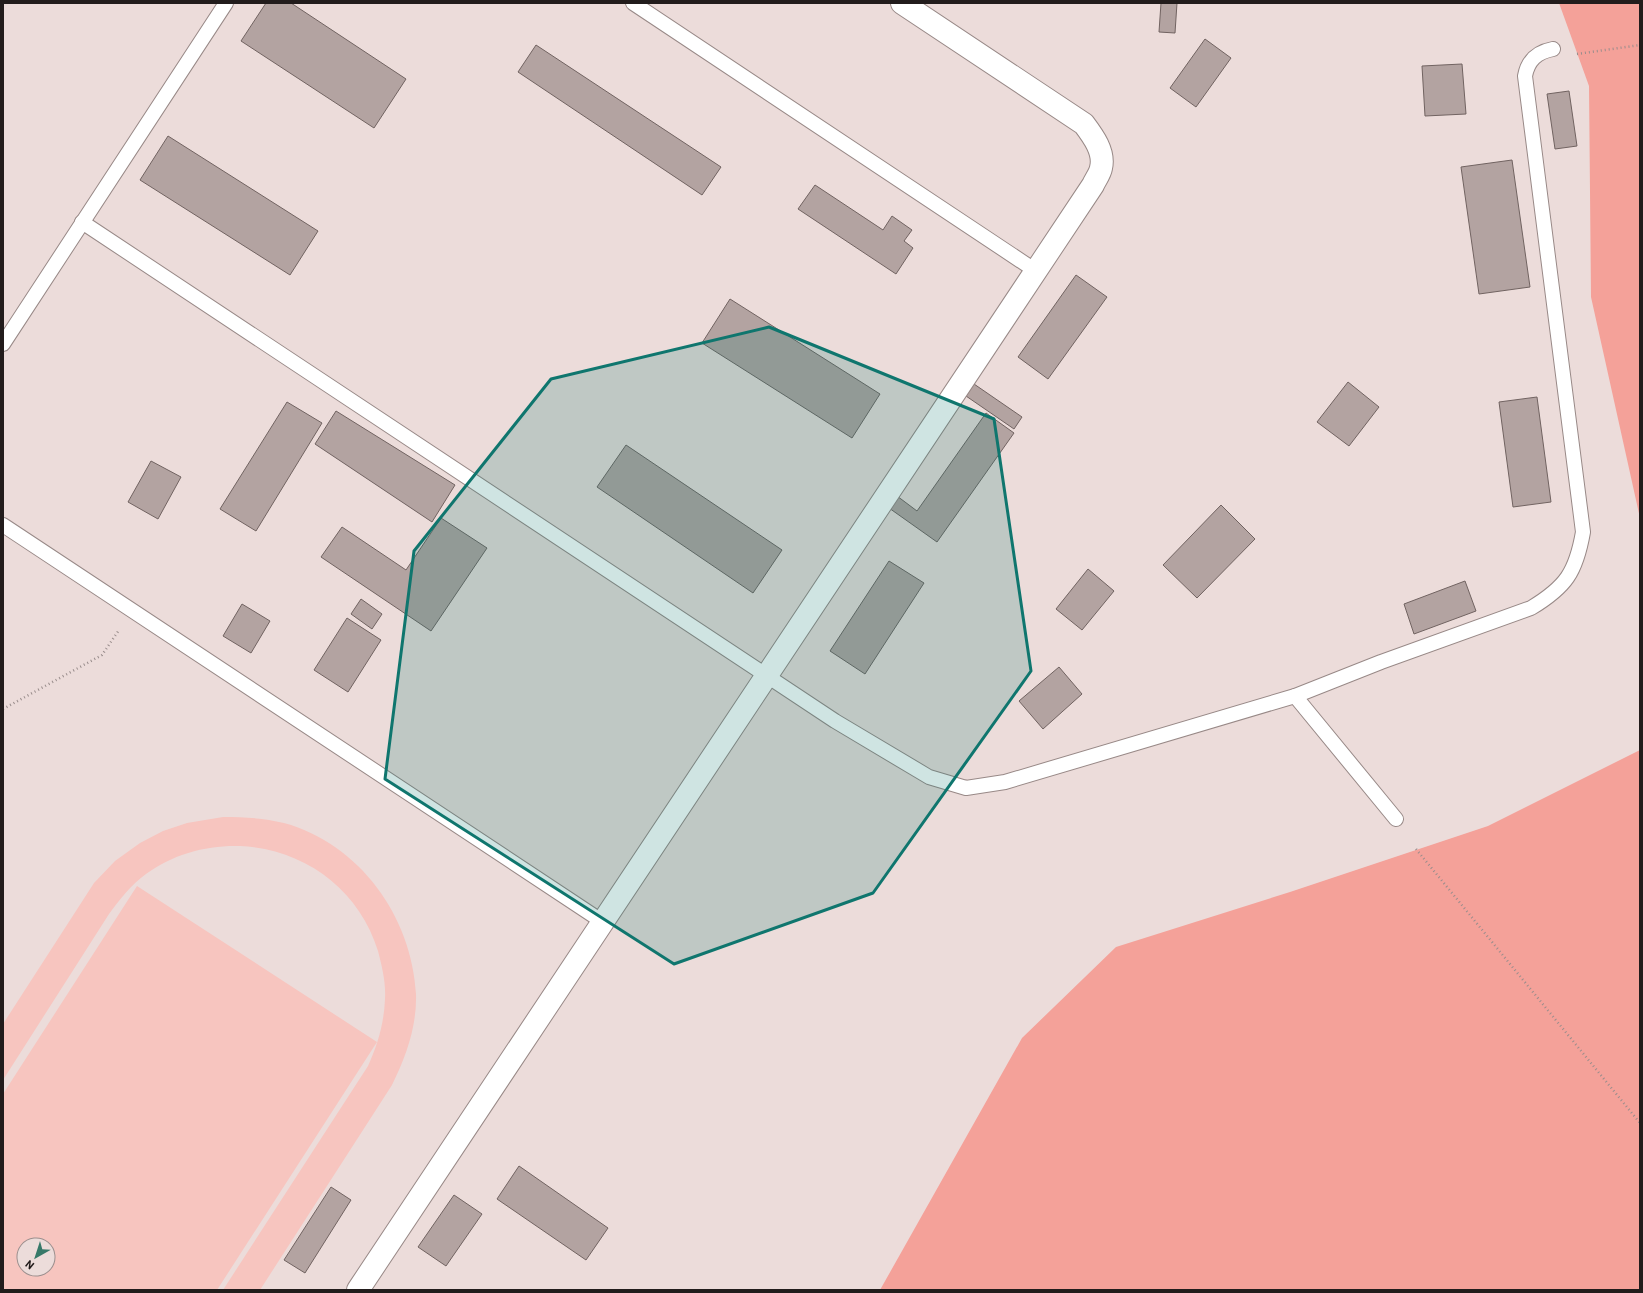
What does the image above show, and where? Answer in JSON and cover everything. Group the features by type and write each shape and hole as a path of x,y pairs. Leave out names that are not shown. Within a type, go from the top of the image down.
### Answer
{"street":[{"path":"358,1290 1093,185 1101,168 1100,152 1094,137 1084,124 902,3"}],"lane":[{"path":"3,344 226,3"},
{"path":"634,3 1036,271"},
{"path":"82,222 835,721 929,777 966,788 1005,782 1295,696 1381,662 1530,608 1552,596 1564,582 1579,556 1583,532 1525,76 1526,68 1534,57 1545,50 1553,48"},
{"path":"3,525 603,922"},
{"path":"1295,696 1396,820"}],"path":[{"path":"1577,54 1640,45"},
{"path":"3,709 102,655 132,611"},
{"path":"1416,850 1640,1122"}],"highlighted area":[{"path":"769,327 994,419 1031,671 873,893 674,964 385,779 414,551 551,379"}],"shaded area":[{"path":"1559,3 1640,3 1640,518 1591,297 1589,86"},
{"path":"1640,750 1640,1290 880,1290 1022,1038 1116,947 1290,892 1488,826"},
{"path":"223,817 254,818 284,823 311,833 336,848 358,866 377,888 393,912 404,938 412,965 416,994 415,1018 410,1041 392,1085 260,1290 223,1290 368,1066 375,1050 382,1025 385,987 378,951 369,929 357,909 343,891 326,876 307,864 286,855 264,849 240,846 215,847 191,852 156,867 141,878 131,888 109,914 3,1080 3,1024 94,883 115,861 140,843 163,831 187,823"},
{"path":"137,886 377,1042 217,1290 3,1290 3,1094"}],"building":[{"path":"266,3 291,3 406,79 374,128 241,41"},
{"path":"1161,3 1177,3 1175,33 1159,32"},
{"path":"1205,39 1231,58 1196,107 1170,88"},
{"path":"536,45 721,167 702,195 518,72"},
{"path":"1462,64 1466,114 1425,116 1422,66"},
{"path":"1569,91 1577,146 1555,149 1547,94"},
{"path":"168,136 318,231 290,275 140,180"},
{"path":"1512,160 1530,287 1479,294 1461,167"},
{"path":"815,185 883,230 892,216 912,230 904,241 913,248 896,274 798,209"},
{"path":"1076,275 1107,297 1048,379 1018,357"},
{"path":"730,299 880,394 852,438 702,343"},
{"path":"1348,382 1379,407 1349,446 1317,422"},
{"path":"974,384 1022,417 1014,429 966,396"},
{"path":"1537,397 1551,502 1513,507 1499,402"},
{"path":"287,402 322,423 256,531 220,509"},
{"path":"336,411 455,485 432,522 315,444"},
{"path":"986,413 1014,433 937,542 889,508 897,496 917,511"},
{"path":"626,445 782,550 753,593 597,487"},
{"path":"151,461 181,477 158,519 128,502"},
{"path":"1221,505 1255,539 1197,598 1163,565"},
{"path":"441,518 487,548 431,631 321,557 342,527 406,570"},
{"path":"889,561 924,583 865,674 830,651"},
{"path":"1088,569 1114,591 1082,630 1056,609"},
{"path":"1465,581 1476,611 1414,634 1404,604"},
{"path":"361,599 382,614 372,629 351,614"},
{"path":"242,604 270,621 251,653 223,636"},
{"path":"347,618 381,640 348,692 314,670"},
{"path":"1059,667 1082,694 1043,729 1019,701"},
{"path":"519,1166 608,1228 586,1260 497,1199"},
{"path":"331,1187 351,1200 305,1273 284,1260"},
{"path":"454,1195 482,1214 446,1266 418,1247"}]}
